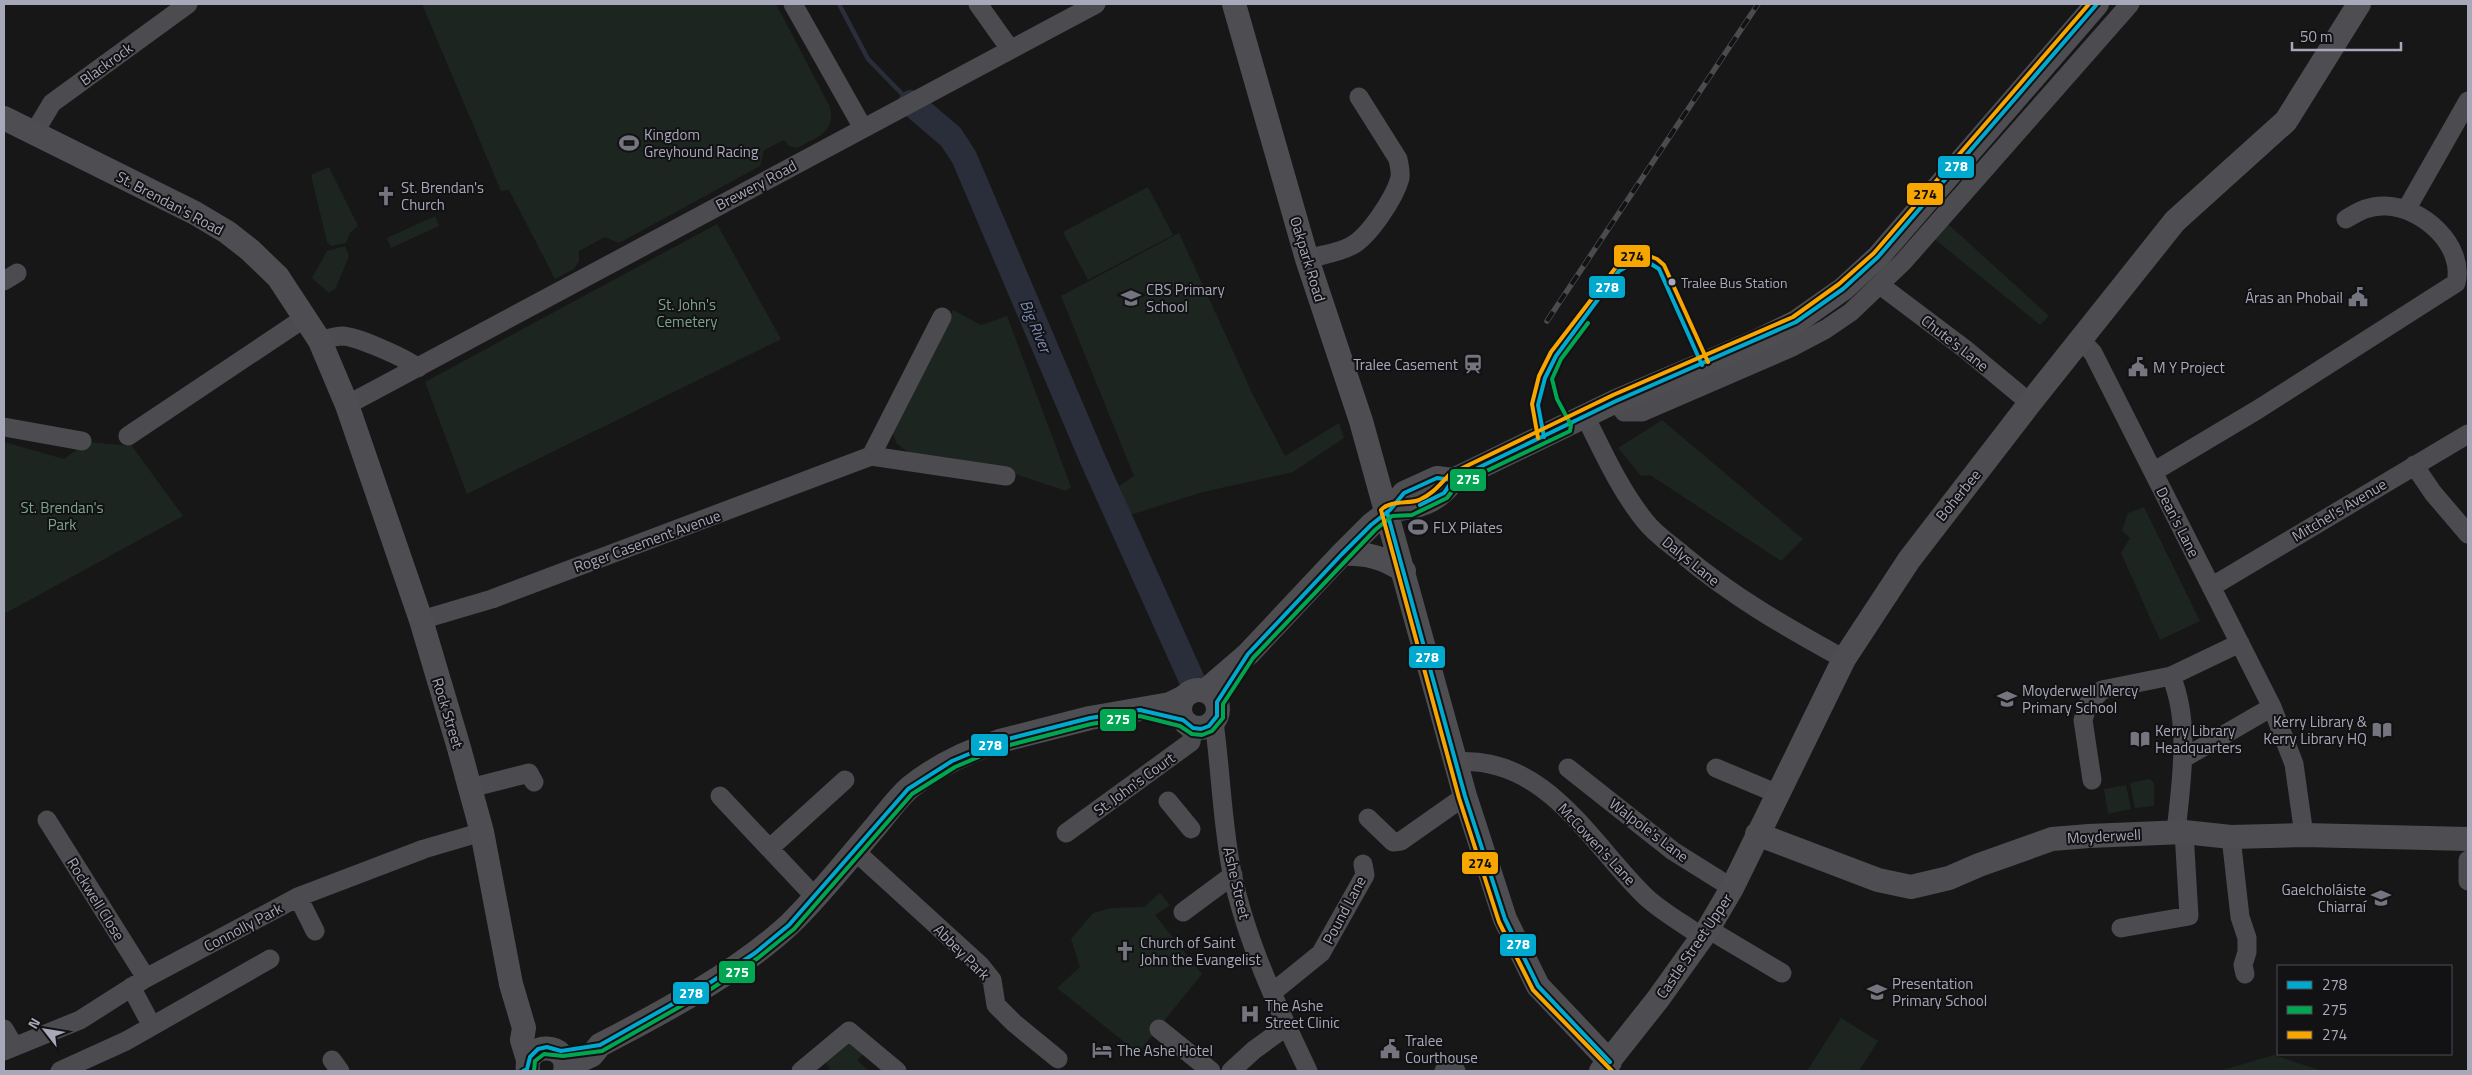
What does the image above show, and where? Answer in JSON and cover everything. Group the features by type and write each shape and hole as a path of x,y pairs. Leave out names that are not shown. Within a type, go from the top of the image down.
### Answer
{"main road":[{"name":"Oakpark Road","path":"1234,4 1307,259 1389,511 1464,796 1505,919 1538,986 1606,1067"},
{"path":"542,1063 587,1044 600,1045 708,984 755,953 789,925 908,789 952,761 1000,741 1090,718 1140,710 1200,713 1248,654 1342,554 1389,511 1410,509 1425,503 1444,493 1453,480 1616,401 1788,326 1843,289 1878,257 1920,210 2097,4"},
{"name":"Boherbee","path":"1778,794 1844,659 1909,560 2080,339 2175,221 2286,121 2359,4"},
{"name":"St. Brendan's Road","path":"4,118 195,213 227,232 269,267 306,317 320,341 346,404"},
{"name":"Rock Street","path":"346,404 421,620 470,788 482,832 511,984 524,1028 522,1040 542,1063"},
{"path":"1342,554 1374,556 1391,562 1404,571"},
{"name":"Castle Street Upper","path":"1606,1067 1705,933 1732,888 1778,794"},
{"name":"Moyderwell","path":"1757,834 1878,880 1911,887 1949,878 1979,865 2052,840 2180,832 2231,837 2304,835 2468,839"}],"street":[{"name":"Blackrock","path":"34,134 52,103 188,4"},
{"path":"793,4 863,128"},
{"path":"978,4 1010,49"},
{"name":"Brewery Road","path":"346,404 418,368 654,238 1096,4"},
{"path":"1616,401 1624,412 1642,412 1790,348 1826,330 1851,312 1880,286 2130,4"},
{"path":"1307,259 1350,247 1360,240 1388,203 1399,179 1398,159 1360,96"},
{"path":"2406,210 2468,101"},
{"path":"2153,472 2258,410 2456,282 2459,270 2453,251 2443,235 2425,220 2406,210 2386,206 2363,208 2346,219"},
{"name":"Chute's Lane","path":"1880,286 1965,349 2030,403"},
{"path":"128,436 306,317"},
{"path":"871,456 942,317"},
{"path":"320,341 344,336 356,339 410,361 418,368"},
{"name":"Dean's Lane","path":"2080,339 2093,353 2272,707 2294,764 2304,835"},
{"name":"Dalys Lane","path":"1585,416 1608,462 1634,507 1647,524 1711,578 1756,610 1844,659"},
{"path":"4,427 82,441"},
{"name":"Mitchel's Avenue","path":"2211,587 2468,434"},
{"name":"Roger Casement Avenue","path":"421,620 492,599 871,456 1006,476"},
{"path":"2414,465 2433,493 2468,534"},
{"path":"2092,780 2083,720 2088,704 2102,690 2171,676 2240,643"},
{"path":"2121,928 2189,916 2180,832 2184,758 2177,690 2171,676"},
{"path":"2184,758 2272,707"},
{"name":"Ashe Street","path":"1200,713 1221,774 1233,875 1243,914 1287,1026 1308,1071"},
{"name":"St. John's Court","path":"1066,833 1191,742 1200,713"},
{"name":"McCowen's Lane","path":"1455,762 1472,761 1520,773 1564,805 1647,898 1705,933 1782,973"},
{"name":"Walpole's Lane","path":"1568,768 1673,851 1732,888"},
{"path":"1716,768 1778,794"},
{"path":"470,788 528,773 534,782"},
{"path":"770,848 845,780"},
{"path":"720,796 815,897"},
{"path":"1368,818 1393,842 1402,841 1464,796"},
{"path":"1168,801 1191,829"},
{"name":"Rockwell Close","path":"47,820 139,983 152,1026"},
{"name":"Connolly Park","path":"4,1029 9,1048 80,1020 139,983 298,897 424,849 482,832"},
{"path":"2231,837 2240,917 2247,938 2247,952 2243,965 2245,974"},
{"name":"Abbey Park","path":"854,851 980,966 992,980 996,1005 1014,1023 1058,1059"},
{"path":"2468,860 2468,880"},
{"name":"Pound Lane","path":"1273,992 1321,953 1365,875 1363,864"},
{"path":"1183,912 1233,875"},
{"path":"298,897 315,931"},
{"path":"60,1071 126,1041 270,959"},
{"path":"1230,1071 1254,1050 1287,1026"},
{"path":"1159,1029 1211,1071"},
{"path":"801,1071 849,1031 897,1071"},
{"path":"1444,1071 1450,1068 1456,1071"}],"green space":[{"name":"Kingdom Greyhound Racing","path":"422,4 776,4 830,107 830,123 823,133 797,148 789,146 784,140 764,150 760,166 619,243 605,237 579,251 579,261 574,269 555,279 509,190 501,191"},
{"path":"329,167 358,226 350,233 346,243 331,246 327,242 311,175"},
{"path":"1148,187 1173,235 1088,280 1063,232"},
{"path":"435,216 439,226 391,248 387,238"},
{"path":"1947,223 2049,316 2040,325 1932,237"},
{"name":"St. John's Cemetery","path":"717,224 781,339 467,494 425,382"},
{"path":"1179,233 1253,395 1285,456 1339,423 1344,438 1293,472 1203,492 1130,515 1118,487 1134,476 1061,296"},
{"path":"345,246 349,256 336,288 329,293 312,278 327,251"},
{"path":"953,310 981,325 1007,316 1071,487 1066,491 1006,471 917,458 897,444 891,429 896,415"},
{"path":"1662,420 1803,539 1781,561 1650,475 1641,476 1618,448"},
{"name":"St. Brendan's Park","path":"4,442 64,459 88,442 132,446 183,516 4,614"},
{"path":"2144,507 2200,621 2160,640 2121,553 2130,538 2122,531 2128,513"},
{"path":"2150,779 2154,783 2154,806 2135,808 2130,783"},
{"path":"2126,785 2131,809 2108,814 2104,789"},
{"path":"1160,893 1170,905 1155,915 1202,974 1138,1053 1057,988 1080,967 1071,939 1093,913 1111,908 1144,907"},
{"path":"1841,1018 1878,1041 1859,1071 1807,1071"},
{"path":"848,1040 863,1054 857,1060 869,1071 827,1071 830,1068 822,1059"},
{"path":"2274,1055 2322,1071 2219,1071"}],"waterway":[{"name":"Big River","path":"839,4 868,59 907,99"},
{"name":"Big River","path":"911,103 951,137 964,157 1093,460 1191,678"}],"railway":[{"path":"1547,321 1758,4"}],"transit line":[{"name":"274","path":"1612,1071 1533,990 1499,922 1459,798 1381,510 1394,503 1424,498 1450,474 1613,395 1793,317 1839,284 1874,253 2089,4"},
{"name":"278","path":"1420,505 1444,493 1453,480 1616,401 1796,322 1843,289 1878,257 2097,4"},
{"name":"274","path":"1538,438 1532,404 1539,376 1551,352 1620,262 1632,256 1644,254 1657,259 1664,265 1708,362"},
{"name":"278","path":"1544,437 1538,405 1545,378 1556,356 1619,271 1639,260 1648,262 1659,269 1702,365"},
{"name":"275","path":"534,1071 535,1061 544,1054 563,1056 602,1051 711,989 758,958 794,929 912,794 955,767 1002,747 1091,724 1140,716 1180,726 1192,734 1202,735 1212,731 1223,718 1223,704 1253,658 1375,530 1392,516 1412,515 1447,498 1457,485 1570,431 1571,425 1557,399 1552,379 1561,359 1588,323"},
{"name":"278","path":"523,1071 527,1069 530,1057 538,1049 547,1047 561,1051 600,1045 708,984 755,953 789,925 908,789 952,761 1000,741 1090,718 1140,710 1183,720 1193,728 1201,729 1209,726 1217,716 1217,702 1248,654 1342,554 1371,525 1390,510 1404,493 1437,478 1453,480"},
{"name":"278","path":"1387,512 1465,796 1505,919 1538,986 1610,1062"}],"place":[{"name":"Kingdom Greyhound Racing","path":"629,143"},
{"name":"St. Brendan's Church","path":"386,196"},
{"name":"Tralee Bus Station","path":"1672,282"},
{"name":"Áras an Phobail","path":"2358,297"},
{"name":"CBS Primary School","path":"1131,298"},
{"name":"Tralee Casement","path":"1473,364"},
{"name":"M Y Project","path":"2138,367"},
{"name":"FLX Pilates","path":"1418,527"},
{"name":"Moyderwell Mercy Primary School","path":"2007,699"},
{"name":"Kerry Library & Kerry Library HQ","path":"2382,730"},
{"name":"Kerry Library Headquarters","path":"2140,739"},
{"name":"Gaelcholáiste Chiarraí","path":"2381,898"},
{"name":"Church of Saint John the Evangelist","path":"1125,951"},
{"name":"Presentation Primary School","path":"1877,992"},
{"name":"The Ashe Street Clinic","path":"1250,1014"},
{"name":"Tralee Courthouse","path":"1390,1049"},
{"name":"The Ashe Hotel","path":"1102,1050"}]}
